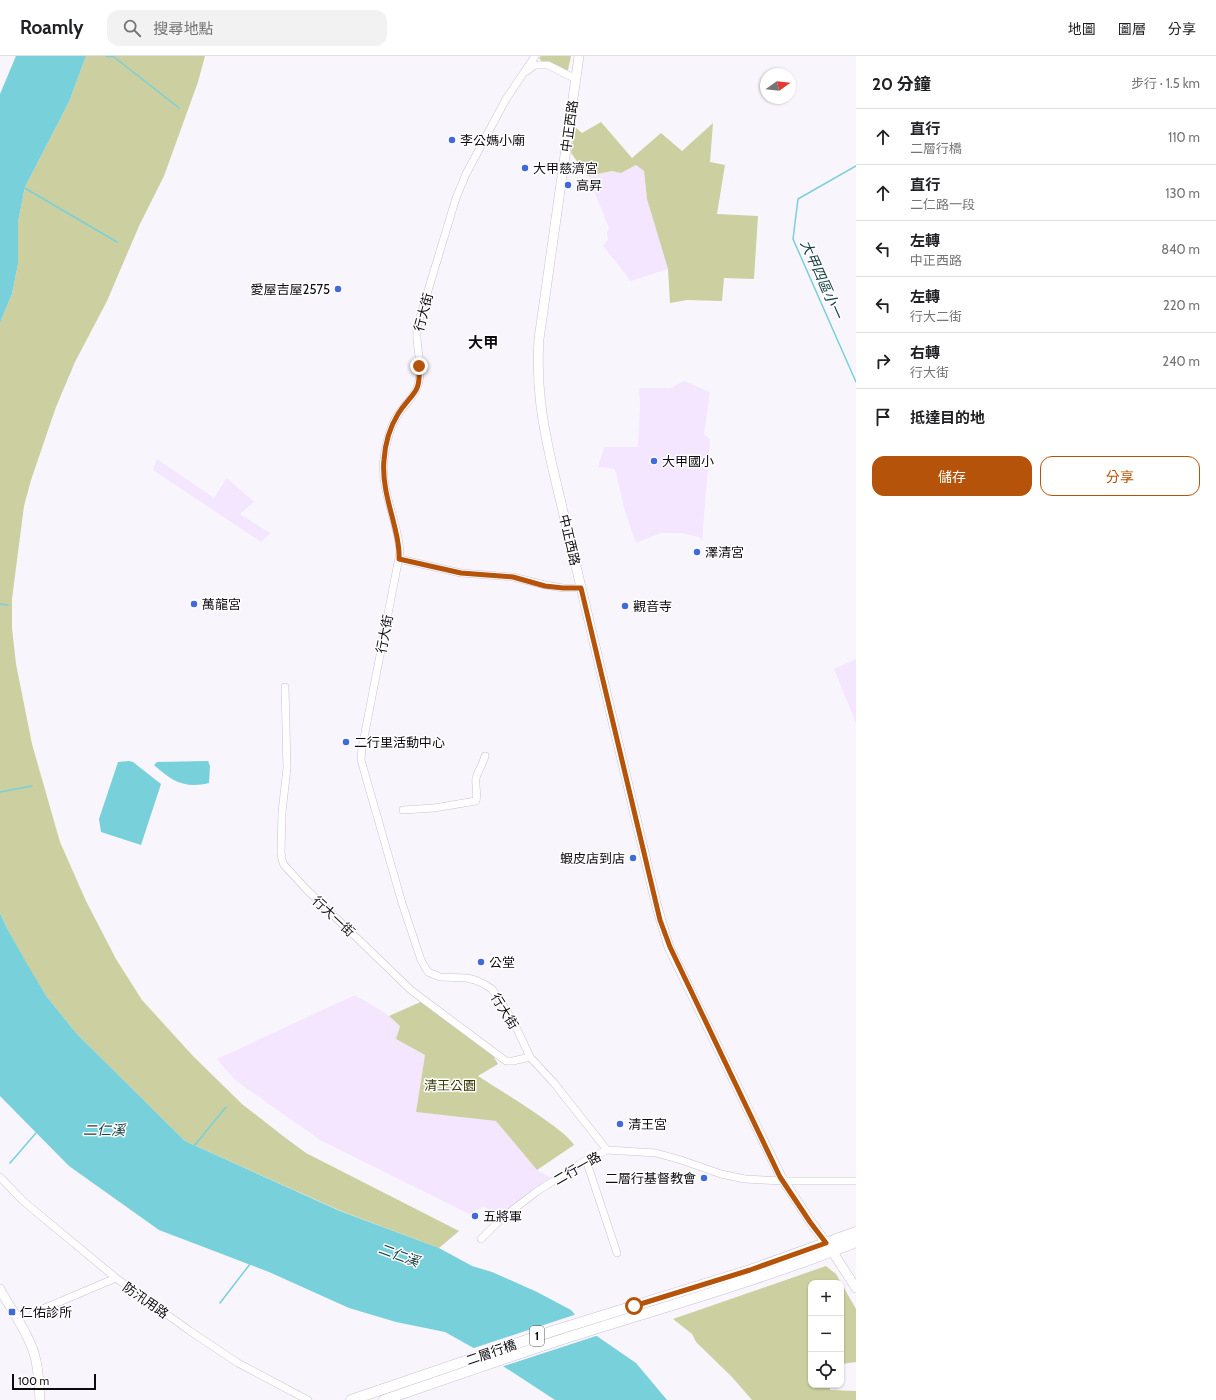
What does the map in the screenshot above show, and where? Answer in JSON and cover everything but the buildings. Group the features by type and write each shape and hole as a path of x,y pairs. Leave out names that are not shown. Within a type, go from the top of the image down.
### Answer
{"main road":[{"name":"1","path":"829,1247 856,1232"},
{"name":"1","path":"829,1247 856,1242"},
{"name":"二層行橋","path":"351,1400 553,1331 829,1247"},
{"name":"二層行橋","path":"384,1400 556,1342 728,1288 819,1257 829,1247"}],"street":[{"name":"行大街","path":"535,56 506,99 461,185 417,327 416,335 420,378 418,386 398,414 391,429 384,459 385,488 399,543 399,559 363,741 361,760 406,916 421,960 428,972 440,977 467,978 475,980 492,989 515,1025 530,1057 554,1083 607,1150"},
{"name":"中正西路","path":"579,56 540,325 538,370 539,399 545,432 657,907 665,935 767,1152 783,1181 856,1288"},
{"path":"525,72 535,65 542,64 552,67 576,79"},
{"path":"399,559 461,573 513,577 545,586 581,588"},
{"name":"行大一街","path":"285,688 287,768 282,812 281,852 284,865 307,890 412,991 432,1007 506,1061 530,1057"},
{"path":"403,810 434,808 476,801 476,776 483,764 485,756"},
{"name":"二行一路","path":"481,1239 501,1219 536,1192 586,1160 607,1150 656,1153 721,1174 746,1179 783,1181 856,1181"},
{"path":"586,1160 617,1253"},
{"name":"防汛用路","path":"0,1176 23,1202 116,1278 238,1363 308,1400"},
{"path":"33,1312 116,1278"},
{"path":"0,1289 26,1333 34,1353 38,1372 40,1400"}],"shaded area":[{"path":"636,165 644,171 647,199 668,269 631,281 603,246 608,240 607,232 609,228 588,176 612,171 621,173"},
{"name":"大甲國小","path":"684,381 710,392 704,434 710,440 702,541 699,537 680,533 661,533 636,543 625,512 615,469 598,467 604,447 638,447 640,406 639,388 671,388"},
{"path":"157,459 214,498 227,478 254,502 240,514 270,533 261,542 153,470"},
{"path":"856,659 856,723 834,669"},
{"path":"355,995 385,1013 400,1025 396,1039 425,1055 416,1112 496,1121 537,1170 555,1180 501,1219 484,1206 469,1214 320,1140 235,1080 217,1059"}],"green space":[{"path":"86,56 205,56 198,82 164,176 139,226 107,301 75,362 56,407 31,480 24,506 12,599 12,628 16,664 32,744 60,842 86,901 116,959 142,1000 193,1056 242,1104 306,1153 459,1231 439,1248 341,1211 185,1141 77,1034 47,997 27,965 0,913 0,323 12,294 18,264 18,222 25,187 69,102"},
{"path":"541,56 571,56 568,70 565,71 542,62 539,58"},
{"path":"601,122 632,158 661,133 682,151 713,123 710,162 725,165 717,214 758,216 754,279 724,278 722,301 687,300 670,303 668,269 647,199 644,171 636,165 621,173 612,171 588,176 571,153 575,127 582,133"},
{"name":"清王公園","path":"425,1000 488,1048 498,1064 478,1076 542,1118 564,1134 574,1145 537,1170 496,1121 416,1112 425,1055 396,1039 400,1026 389,1016"},
{"path":"826,1266 836,1274 839,1280 808,1280 808,1388 830,1388 830,1390 856,1391 856,1400 752,1400 732,1377 696,1342 692,1334 673,1319"},
{"path":"844,1288 856,1309 856,1362 844,1364"}],"water":[{"path":"16,56 86,56 69,102 25,187 18,222 18,264 12,294 0,323 0,94"},
{"path":"208,761 210,766 209,783 200,785 179,782 154,765 157,762"},
{"path":"118,762 133,762 161,784 141,845 101,832 99,819"},
{"name":"二仁溪","path":"0,913 27,964 47,997 77,1034 185,1141 340,1211 439,1248 472,1266 492,1272 537,1292 571,1310 588,1330 636,1363 667,1400 555,1400 486,1355 445,1332 396,1322 349,1308 269,1272 159,1230 69,1166 0,1096"}],"pier":[{"path":"577,1314 589,1328 599,1335 501,1367 471,1349"}],"waterway":[{"path":"106,56 114,57 179,108"},
{"name":"大甲四區小一","path":"856,166 798,199 793,239 856,382"},
{"path":"23,187 117,242"},
{"path":"0,604 8,605"},
{"path":"0,792 32,786"},
{"path":"194,1146 226,1107"},
{"path":"10,1163 36,1133"},
{"path":"220,1303 250,1264"}],"place":[{"name":"李公媽小廟","path":"452,140"},
{"name":"大甲慈濟宮","path":"525,168"},
{"name":"高昇","path":"568,185"},
{"name":"愛屋吉屋2575","path":"338,289"},
{"name":"大甲國小","path":"654,461"},
{"name":"澤清宮","path":"697,552"},
{"name":"萬龍宮","path":"194,604"},
{"name":"觀音寺","path":"625,606"},
{"name":"二行里活動中心","path":"346,742"},
{"name":"蝦皮店到店","path":"633,858"},
{"name":"公堂","path":"481,962"},
{"name":"清王宮","path":"620,1124"},
{"name":"二層行基督教會","path":"704,1178"},
{"name":"五將軍","path":"475,1216"},
{"name":"仁佑診所","path":"12,1312"}],"district":[{"name":"大甲","path":"483,343"}],"route":[{"path":"419,366 420,378 418,386 398,414 391,429 384,459 385,488 399,543 399,559 461,573 513,577 545,586 581,588 660,920 670,947 780,1177 826,1243 750,1270 634,1306"}]}
